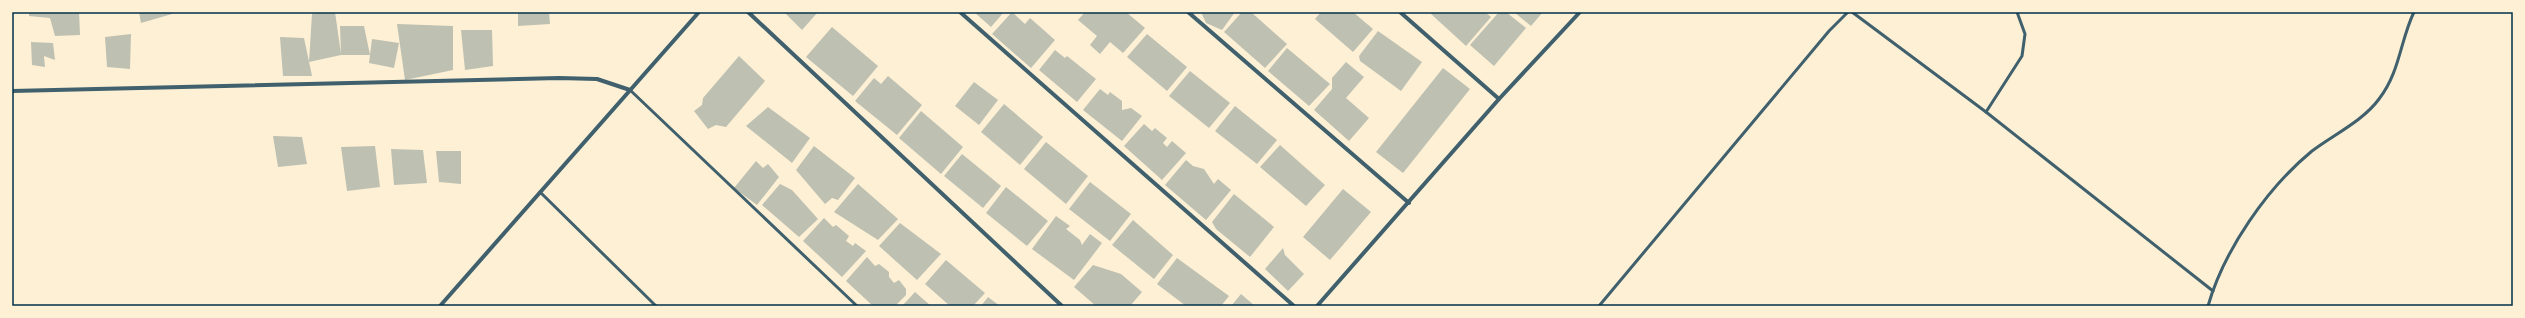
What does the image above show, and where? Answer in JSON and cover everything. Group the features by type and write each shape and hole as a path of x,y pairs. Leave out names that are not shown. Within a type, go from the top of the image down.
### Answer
{"street":[{"path":"440,306 699,12"},
{"path":"748,12 1062,306"},
{"path":"960,12 1294,306"},
{"path":"1188,12 1409,203"},
{"path":"1400,12 1499,99"},
{"path":"1317,306 1499,99 1580,12"},
{"path":"12,91 559,78 598,79 630,90"}],"lane":[{"path":"1599,306 1829,31 1848,12"},
{"path":"1852,12 1986,112 2212,291"},
{"path":"1986,112 2022,56 2025,34 2017,12"},
{"path":"2208,306 2212,291 2232,247 2273,190 2302,160 2378,101 2391,82 2414,12"},
{"path":"630,90 857,306"},
{"path":"540,192 656,306"}],"building":[{"path":"29,12 79,12 80,35 55,36 50,18 29,16"},
{"path":"139,12 172,12 172,14 141,23"},
{"path":"321,12 335,12 341,54 340,26 364,26 370,55 341,55 309,62 312,14"},
{"path":"518,12 549,12 550,24 518,26"},
{"path":"784,12 818,12 802,30"},
{"path":"974,12 1004,12 991,27"},
{"path":"1012,12 1025,24 1030,18 1055,40 1031,68 992,34"},
{"path":"1085,12 1126,12 1145,28 1123,53 1110,42 1100,54 1090,45 1097,36 1078,20"},
{"path":"1201,12 1235,12 1222,30 1206,23"},
{"path":"1242,12 1251,12 1287,44 1265,68 1224,32"},
{"path":"1321,12 1353,12 1373,29 1353,52 1315,19"},
{"path":"1433,12 1485,12 1491,17 1466,46 1431,14"},
{"path":"1499,12 1506,12 1526,28 1494,66 1470,45"},
{"path":"1514,12 1543,12 1531,26"},
{"path":"397,24 453,26 453,70 405,80"},
{"path":"832,27 878,66 853,96 806,57"},
{"path":"461,30 492,30 493,66 465,70"},
{"path":"1378,31 1422,62 1401,91 1360,61 1359,56"},
{"path":"131,34 130,69 107,67 105,37"},
{"path":"1147,34 1187,67 1167,91 1127,57"},
{"path":"280,37 304,38 312,76 283,76"},
{"path":"372,39 399,43 394,68 369,63"},
{"path":"31,42 53,43 55,60 44,56 45,67 32,65"},
{"path":"1287,48 1330,84 1309,106 1268,71"},
{"path":"1055,50 1065,58 1067,56 1096,79 1077,102 1039,70"},
{"path":"739,56 765,81 726,127 716,125 708,129 694,111 702,105 703,98"},
{"path":"1346,62 1364,77 1346,98 1369,118 1349,141 1314,110 1332,89 1332,78"},
{"path":"1443,68 1470,89 1403,173 1376,152"},
{"path":"1190,71 1230,103 1209,128 1169,96"},
{"path":"888,76 922,105 897,135 855,101 874,78 881,84"},
{"path":"974,82 998,100 979,125 955,106"},
{"path":"1100,89 1108,95 1110,92 1122,101 1122,110 1131,108 1142,116 1122,141 1083,110"},
{"path":"1004,104 1043,137 1020,165 981,132"},
{"path":"1235,106 1277,140 1257,164 1215,131"},
{"path":"768,107 810,138 792,163 746,126"},
{"path":"921,111 963,147 941,174 899,138"},
{"path":"1144,124 1152,131 1155,128 1167,138 1163,143 1167,147 1172,141 1186,153 1162,180 1124,146"},
{"path":"273,136 302,137 307,164 278,167"},
{"path":"1046,142 1088,176 1066,204 1024,169"},
{"path":"1280,145 1325,185 1306,206 1260,167"},
{"path":"375,146 380,187 347,191 341,147"},
{"path":"814,146 855,178 838,200 832,198 825,204 796,170"},
{"path":"391,149 423,150 427,183 394,185"},
{"path":"436,151 461,151 461,184 439,182"},
{"path":"962,154 1001,186 983,208 944,176"},
{"path":"1186,160 1193,166 1204,169 1214,184 1218,179 1231,190 1206,220 1165,185"},
{"path":"756,161 763,168 768,164 779,177 757,205 734,188"},
{"path":"1090,182 1131,214 1110,241 1069,209"},
{"path":"780,184 792,190 818,219 799,237 762,205"},
{"path":"858,184 898,219 878,240 834,212"},
{"path":"1006,187 1048,221 1027,246 986,213"},
{"path":"1343,189 1371,212 1330,260 1303,237"},
{"path":"1234,194 1274,227 1250,257 1216,229 1212,222"},
{"path":"1056,216 1070,226 1066,229 1080,240 1082,245 1090,234 1102,243 1074,280 1032,249"},
{"path":"824,218 833,227 836,225 849,236 846,241 853,246 855,243 866,251 842,277 803,241"},
{"path":"1133,220 1173,255 1154,279 1112,245"},
{"path":"900,223 941,254 917,280 879,246"},
{"path":"1283,248 1285,255 1304,274 1288,291 1265,269"},
{"path":"867,257 875,266 879,264 889,272 889,277 894,283 899,280 906,289 906,295 895,306 873,306 846,281"},
{"path":"1177,258 1229,296 1221,306 1186,306 1157,284"},
{"path":"946,260 985,293 973,306 950,306 925,284"},
{"path":"1093,265 1121,274 1142,292 1130,306 1096,306 1074,287"},
{"path":"915,292 931,306 902,306"},
{"path":"1241,294 1255,306 1231,306"},
{"path":"988,297 1000,306 981,306"}]}
